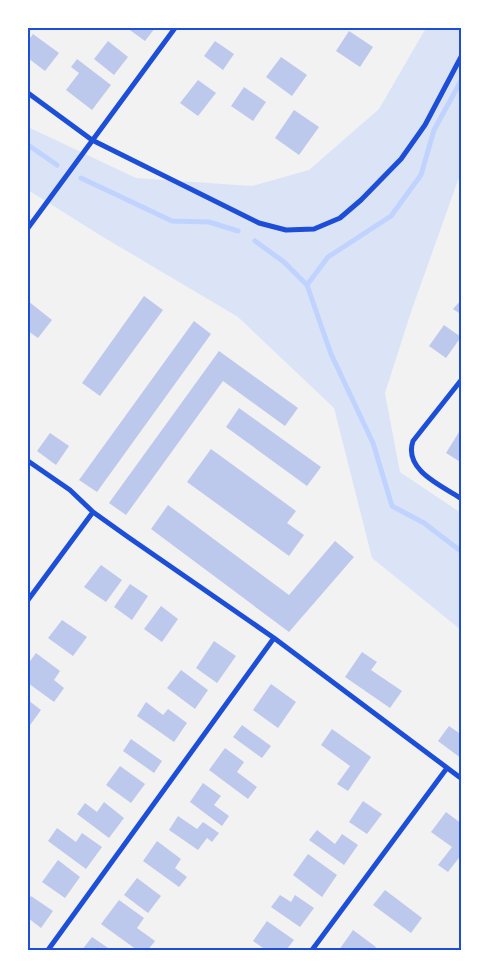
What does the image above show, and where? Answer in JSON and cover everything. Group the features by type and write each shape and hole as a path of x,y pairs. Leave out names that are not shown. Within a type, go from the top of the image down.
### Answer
{"street":[{"path":"28,228 175,28"},
{"path":"28,93 92,140 258,223 286,230 314,229 340,218 361,200 401,159 425,125 462,55"},
{"path":"462,380 412,444 412,457 418,470 462,499"},
{"path":"28,461 70,490 93,512 274,638 462,779"},
{"path":"28,600 93,512"},
{"path":"48,950 274,638"},
{"path":"312,950 447,768"}],"shaded area":[{"path":"426,28 461,28 461,172 412,309 385,393 400,472 461,513 461,630 372,558 334,408 238,317 28,190 28,127 136,178 252,186 309,170 379,109"}],"building":[{"path":"127,28 155,28 145,41"},
{"path":"349,31 373,47 360,67 336,51"},
{"path":"33,34 59,53 45,71 28,58 28,41"},
{"path":"108,41 128,57 114,75 94,59"},
{"path":"215,41 234,54 223,70 204,56"},
{"path":"281,57 307,75 292,96 266,77"},
{"path":"77,59 111,85 92,110 66,90 79,73 71,67"},
{"path":"198,80 216,93 198,116 180,103"},
{"path":"244,87 266,102 253,121 231,106"},
{"path":"294,110 319,127 299,155 275,138"},
{"path":"144,296 163,310 100,396 82,383"},
{"path":"462,299 462,315 453,309"},
{"path":"28,301 52,320 38,338 28,331"},
{"path":"194,321 211,334 97,492 79,480"},
{"path":"444,325 461,337 446,358 429,346"},
{"path":"219,351 298,408 285,426 223,381 126,515 109,503"},
{"path":"239,408 321,467 307,486 226,427"},
{"path":"459,432 462,434 462,463 446,453"},
{"path":"50,433 69,446 56,465 37,451"},
{"path":"211,449 296,511 287,523 304,535 289,556 187,482"},
{"path":"168,505 289,595 335,541 354,557 289,632 151,529"},
{"path":"101,565 122,580 106,602 84,587"},
{"path":"130,584 148,596 132,620 114,607"},
{"path":"161,606 178,619 162,642 144,629"},
{"path":"62,620 87,637 73,656 48,638"},
{"path":"214,641 236,656 217,683 196,668"},
{"path":"362,652 377,662 371,670 402,691 390,708 345,677"},
{"path":"36,653 60,671 54,680 64,688 54,702 28,683 28,664"},
{"path":"181,670 208,690 195,709 167,688"},
{"path":"271,684 296,702 278,728 253,710"},
{"path":"28,700 41,710 28,728"},
{"path":"146,702 163,715 168,709 187,723 174,742 137,716"},
{"path":"242,725 271,746 262,758 233,737"},
{"path":"449,726 462,735 462,759 438,741"},
{"path":"332,729 371,757 348,791 337,784 350,766 321,745"},
{"path":"131,739 162,761 154,773 123,751"},
{"path":"225,748 244,762 237,772 257,787 248,799 209,770"},
{"path":"120,766 145,784 131,803 106,785"},
{"path":"203,783 221,796 214,805 229,816 222,826 190,802"},
{"path":"363,801 382,814 367,834 349,822"},
{"path":"104,802 124,818 109,838 77,814 85,803 97,812"},
{"path":"446,812 462,824 462,854 448,872 438,865 452,847 431,832"},
{"path":"178,816 197,829 203,822 219,833 212,842 207,838 198,850 169,830"},
{"path":"57,828 76,842 82,833 102,847 86,869 48,841"},
{"path":"317,830 335,844 342,834 358,845 344,865 309,840"},
{"path":"157,841 181,859 175,868 187,877 179,887 143,861"},
{"path":"308,854 337,875 322,897 293,875"},
{"path":"58,860 80,877 65,898 42,882"},
{"path":"137,878 161,896 148,913 124,895"},
{"path":"385,890 422,918 411,933 373,905"},
{"path":"280,895 291,902 295,895 314,908 300,927 271,907"},
{"path":"31,896 53,911 41,928 28,918 28,901"},
{"path":"119,900 144,918 137,928 155,941 148,950 137,950 101,924"},
{"path":"267,921 294,940 286,950 266,950 253,941"},
{"path":"353,930 376,947 374,950 339,950"},
{"path":"92,937 111,950 82,950"}],"waterway":[{"path":"307,285 328,257 391,216 421,175 434,130 462,79"},
{"path":"28,145 57,165"},
{"path":"81,178 172,221 209,222 238,231"},
{"path":"255,241 284,262 307,285 331,354 373,443 392,506 424,523 462,552"}]}
